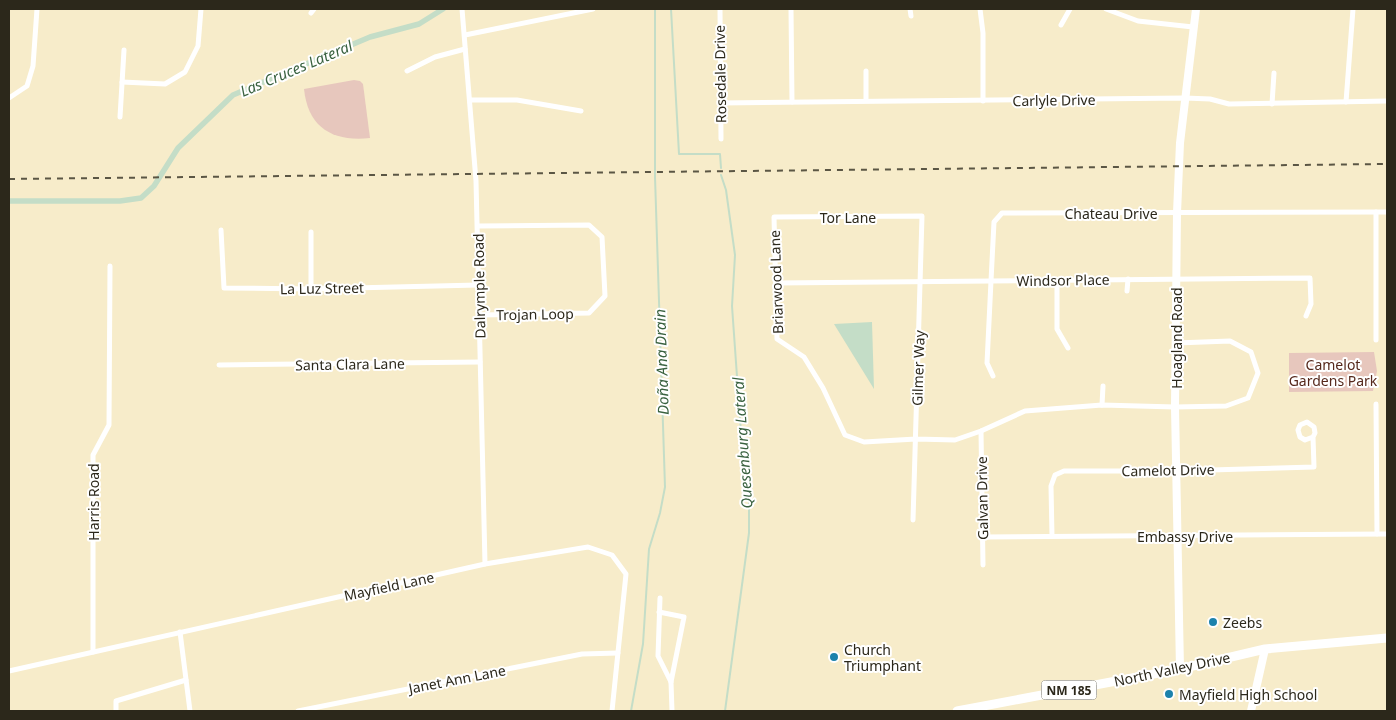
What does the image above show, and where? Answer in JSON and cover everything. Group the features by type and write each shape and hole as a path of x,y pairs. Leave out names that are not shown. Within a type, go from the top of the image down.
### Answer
{"main road":[{"name":"North Valley Drive","path":"958,711 1180,668 1265,649 1387,638"}],"street":[{"path":"9,98 26,86 33,66 37,9"},
{"path":"122,82 165,84 185,72 198,46 201,9"},
{"name":"Dalrymple Road","path":"462,9 476,174 485,564"},
{"path":"465,35 593,9"},
{"name":"Rosedale Drive","path":"720,9 721,139"},
{"path":"791,9 792,102"},
{"path":"910,9 911,16"},
{"path":"980,9 983,33 983,101"},
{"path":"1061,25 1070,9"},
{"path":"1106,9 1138,21 1193,27"},
{"name":"Hoagland Road","path":"1180,668 1175,407 1176,278 1180,142 1196,9"},
{"path":"1346,102 1353,9"},
{"path":"407,71 435,57 465,49"},
{"path":"120,117 124,50"},
{"path":"866,71 866,100"},
{"path":"1272,104 1274,73"},
{"name":"Carlyle Drive","path":"720,103 1185,98 1210,99 1229,104 1387,101"},
{"path":"470,100 517,100 582,112"},
{"path":"1376,212 1376,340"},
{"name":"Chateau Drive","path":"993,376 987,363 994,222 1002,213 1387,212"},
{"name":"Tor Lane","path":"774,217 922,216"},
{"name":"Gilmer Way","path":"913,520 922,216"},
{"name":"Briarwood Lane","path":"774,217 777,339 804,357 824,388 845,435 864,442 916,439 955,440 1025,412 1102,405 1226,406 1248,398 1258,373 1251,352 1230,341 1176,343"},
{"name":"Trojan Loop","path":"478,226 588,225 602,237 604,296 590,313 479,315"},
{"name":"La Luz Street","path":"221,230 224,288 478,285"},
{"path":"311,232 311,288"},
{"name":"Harris Road","path":"93,652 93,455 109,425 110,266"},
{"name":"Windsor Place","path":"776,283 920,280 1057,281 1176,278 1310,278 1311,304 1306,316"},
{"path":"1128,279 1128,291"},
{"path":"1057,281 1057,329 1068,348"},
{"name":"Santa Clara Lane","path":"219,365 480,362"},
{"path":"1102,405 1103,386"},
{"path":"1376,404 1377,534"},
{"name":"Galvan Drive","path":"981,431 984,565"},
{"name":"Camelot Drive","path":"1052,536 1051,486 1055,475 1064,471 1176,471 1314,467 1313,437"},
{"name":"Embassy Drive","path":"983,537 1387,534"},
{"name":"Mayfield Lane","path":"9,671 485,564 588,547 612,555 626,574 612,711"},
{"path":"660,598 658,656 671,682"},
{"path":"659,612 684,617 671,682 672,711"},
{"path":"180,632 190,711"},
{"path":"1250,711 1265,649"},
{"name":"Janet Ann Lane","path":"298,711 582,654 618,653"},
{"path":"116,711 116,701 186,680"}],"green space":[{"path":"354,80 360,81 363,84 370,138 345,138 325,130 317,123 306,102 304,89"},
{"name":"Camelot Gardens Park","path":"1374,352 1377,371 1373,391 1289,392 1289,353"}],"shaded area":[{"path":"872,322 874,389 834,324"}],"waterway":[{"name":"Las Cruces Lateral","path":"9,201 120,201 141,198 154,186 178,148 233,95 370,37 419,24 443,9"},
{"name":"Doña Ana Drain","path":"631,711 643,644 649,549 660,513 665,487 655,177 655,9"},
{"name":"Quesenburg Lateral","path":"671,9 679,154 720,154 721,168"},
{"name":"Quesenburg Lateral","path":"721,175 726,190 735,255 732,306 741,433 749,496 749,533 725,711"}],"railway":[{"path":"9,179 1387,164"}],"place":[{"name":"Zeebs","path":"1213,622"},
{"name":"Church Triumphant","path":"834,657"},
{"name":"Mayfield High School","path":"1169,694"}]}
